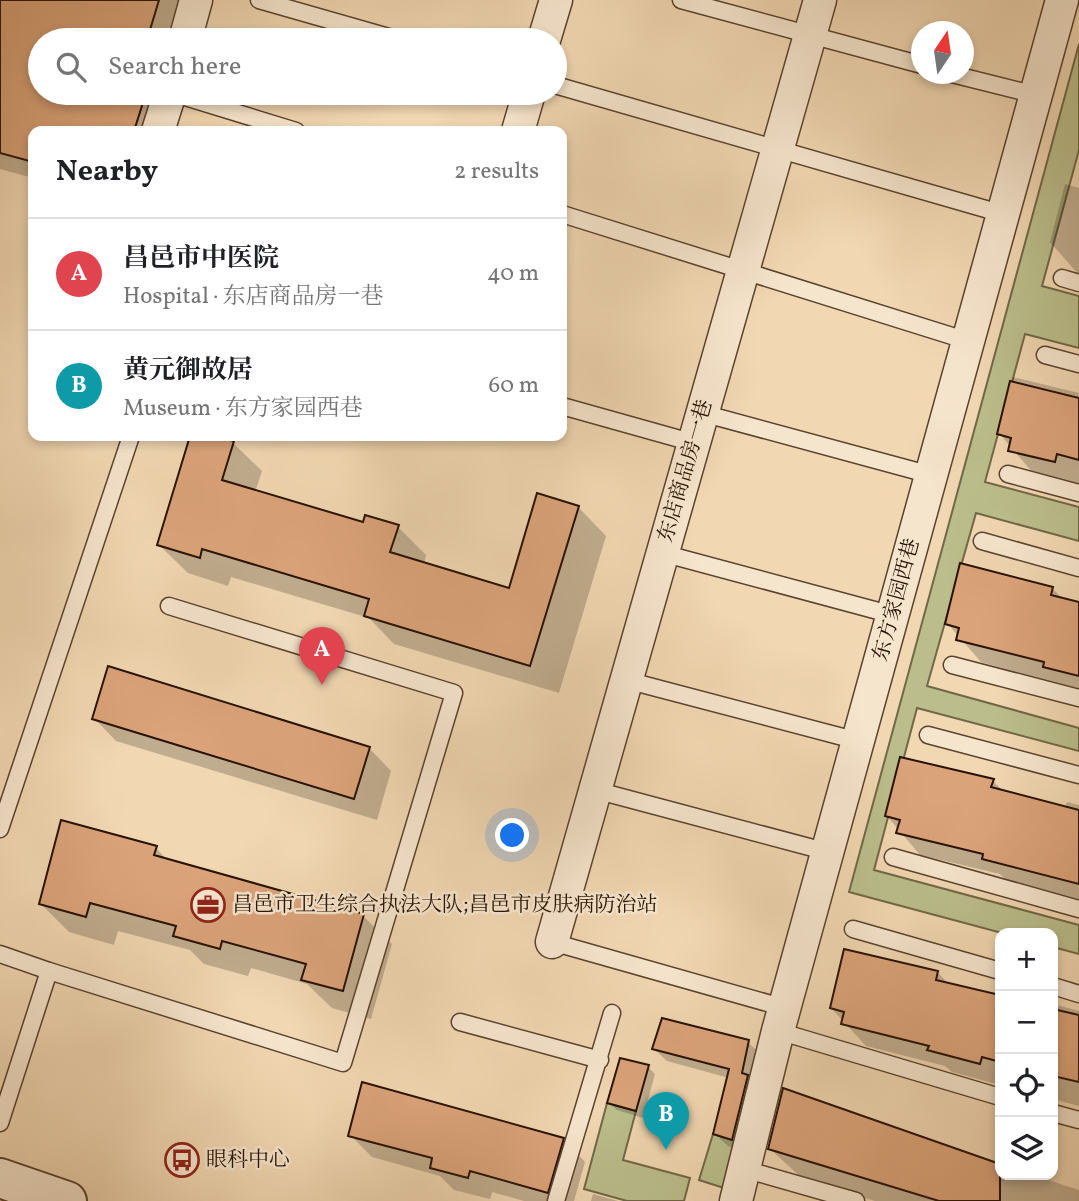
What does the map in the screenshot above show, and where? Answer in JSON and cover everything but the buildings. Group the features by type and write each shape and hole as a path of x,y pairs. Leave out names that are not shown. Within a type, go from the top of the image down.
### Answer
{"street":[{"path":"188,28 196,0"},
{"path":"548,28 556,0"},
{"name":"东店商品房一巷","path":"552,942 820,0"},
{"name":"东方家园西巷","path":"736,1201 782,1019 1062,0"},
{"path":"160,126 167,105"},
{"path":"519,126 525,105"},
{"path":"0,1178 67,1201"}],"lane":[{"path":"259,0 357,28"},
{"path":"681,0 911,62"},
{"path":"974,80 1036,95"},
{"path":"567,88 1003,214"},
{"path":"210,105 280,126"},
{"path":"567,216 968,341"},
{"path":"1062,278 1079,282"},
{"path":"1045,355 1079,365"},
{"path":"567,407 698,428 931,475"},
{"path":"0,829 129,441"},
{"path":"1008,474 1079,493"},
{"path":"982,541 1079,568"},
{"path":"662,553 893,615"},
{"path":"0,954 343,1063 454,693 169,606"},
{"path":"952,665 1079,698"},
{"path":"626,680 858,741"},
{"path":"928,735 1079,775"},
{"path":"595,790 828,852"},
{"path":"893,857 1079,909"},
{"path":"853,929 995,970"},
{"path":"552,942 782,1019 995,1095"},
{"path":"0,1123 49,971"},
{"path":"1058,988 1079,994"},
{"path":"556,1201 612,1013"},
{"path":"460,1023 600,1060"},
{"path":"1058,1115 1079,1121"},
{"path":"744,1169 856,1201"}],"green space":[{"path":"1079,44 1079,150 1042,286 1079,296 1079,348 1025,334 985,482 1079,507 1079,541 976,513 927,686 1079,728 1079,751 917,708 874,870 1079,925 1079,954 1058,948 1058,928 995,928 995,931 849,892"},
{"path":"607,1103 636,1111 623,1160 690,1178 684,1201 627,1201 584,1189"},
{"path":"713,1134 740,1142 727,1189 699,1180"}],"place":[{"name":"昌邑市中医院","path":"322,685"},
{"name":"昌邑市卫生综合执法大队;昌邑市皮肤病防治站","path":"208,905"},
{"name":"黄元御故居","path":"666,1150"},
{"name":"眼科中心","path":"182,1160"}]}
